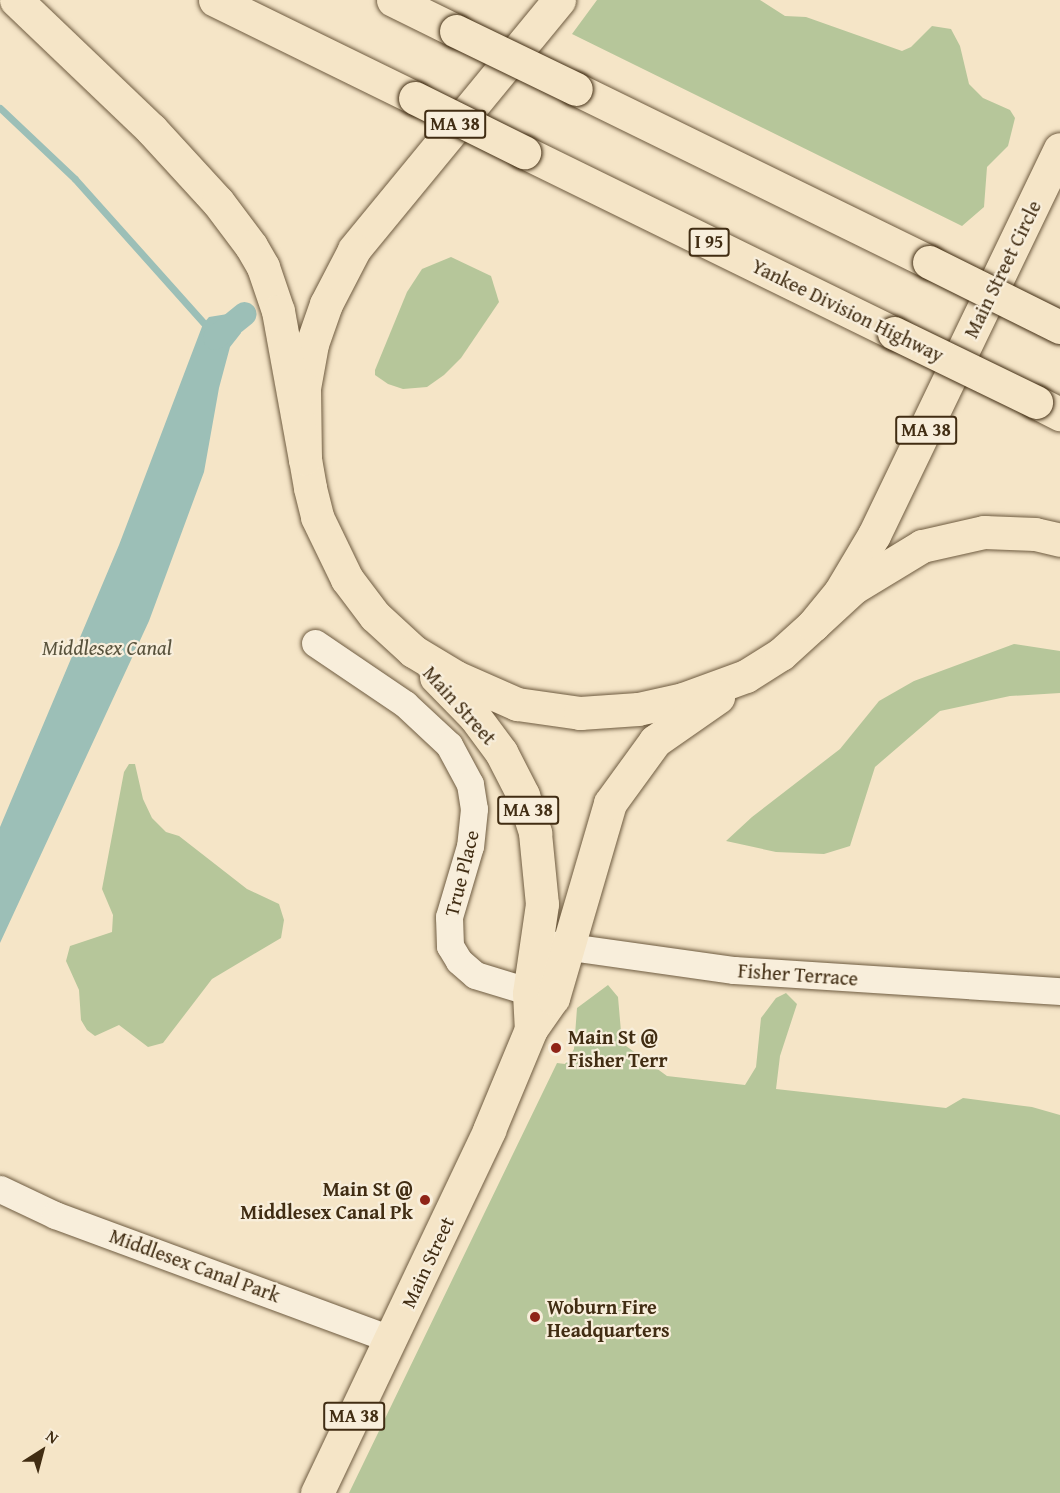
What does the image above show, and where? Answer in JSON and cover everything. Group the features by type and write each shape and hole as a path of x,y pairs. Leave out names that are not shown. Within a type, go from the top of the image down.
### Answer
{"main road":[{"path":"16,0 151,129 218,202 251,246 276,303 305,459"},
{"name":"Yankee Division Highway","path":"215,0 1048,408"},
{"path":"393,0 1060,327"},
{"name":"Main Street Circle","path":"559,0 397,193 342,270 326,304 308,366 305,459 317,517 336,558 360,597 394,635 433,664 477,688 517,704 555,711 638,709 694,696 746,676 781,654 813,625 840,592 874,535 1060,149"},
{"path":"813,625 853,588 922,546 984,532 1035,534 1060,540"},
{"name":"Main Street","path":"394,635 475,717 516,778 539,855 542,904 553,944"},
{"name":"Main Street","path":"318,1493 489,1130 531,1029 553,944 606,812 622,782 655,741 746,676"}],"street":[{"name":"True Place","path":"315,644 405,704 449,745 470,783 474,809 470,846 449,917 450,946 459,961 475,975 541,996"},
{"name":"Fisher Terrace","path":"553,944 745,971 1060,991"},
{"name":"Middlesex Canal Park","path":"0,1189 55,1215 391,1339"}],"green space":[{"path":"597,0 760,0 785,16 806,17 902,51 911,47 932,26 951,29 960,46 969,84 983,98 1010,110 1015,118 1008,146 987,167 984,207 962,226 572,34"},
{"path":"451,257 491,276 499,302 461,358 444,375 427,387 403,389 388,384 375,375 375,370 407,292 422,269"},
{"path":"1014,644 1060,651 1060,693 1010,696 940,711 875,767 850,846 824,854 776,852 726,841 752,817 840,749 879,701 914,681"},
{"path":"129,764 135,764 143,799 152,818 166,832 179,836 247,889 279,904 284,920 281,938 212,979 163,1043 148,1047 119,1025 95,1036 87,1030 81,1020 79,990 66,961 70,946 112,932 113,915 102,889 124,772"},
{"path":"608,985 618,997 622,1043 667,1076 745,1085 756,1067 761,1018 776,998 786,993 797,1004 780,1056 776,1089 946,1108 963,1098 1032,1107 1060,1115 1060,1493 349,1493 557,1063 565,1064 574,1049 577,1008"}],"water":[{"name":"Middlesex Canal","path":"240,312 241,333 230,347 219,388 204,472 149,621 0,943 0,827 119,545 203,324 209,317"}],"waterway":[{"path":"0,108 75,179 208,328"},
{"name":"Middlesex Canal","path":"215,338 245,314"}],"place":[{"name":"Main St @ Fisher Terr","path":"556,1048"},
{"name":"Main St @ Middlesex Canal Pk","path":"425,1200"},
{"name":"Woburn Fire Headquarters","path":"535,1317"}]}
